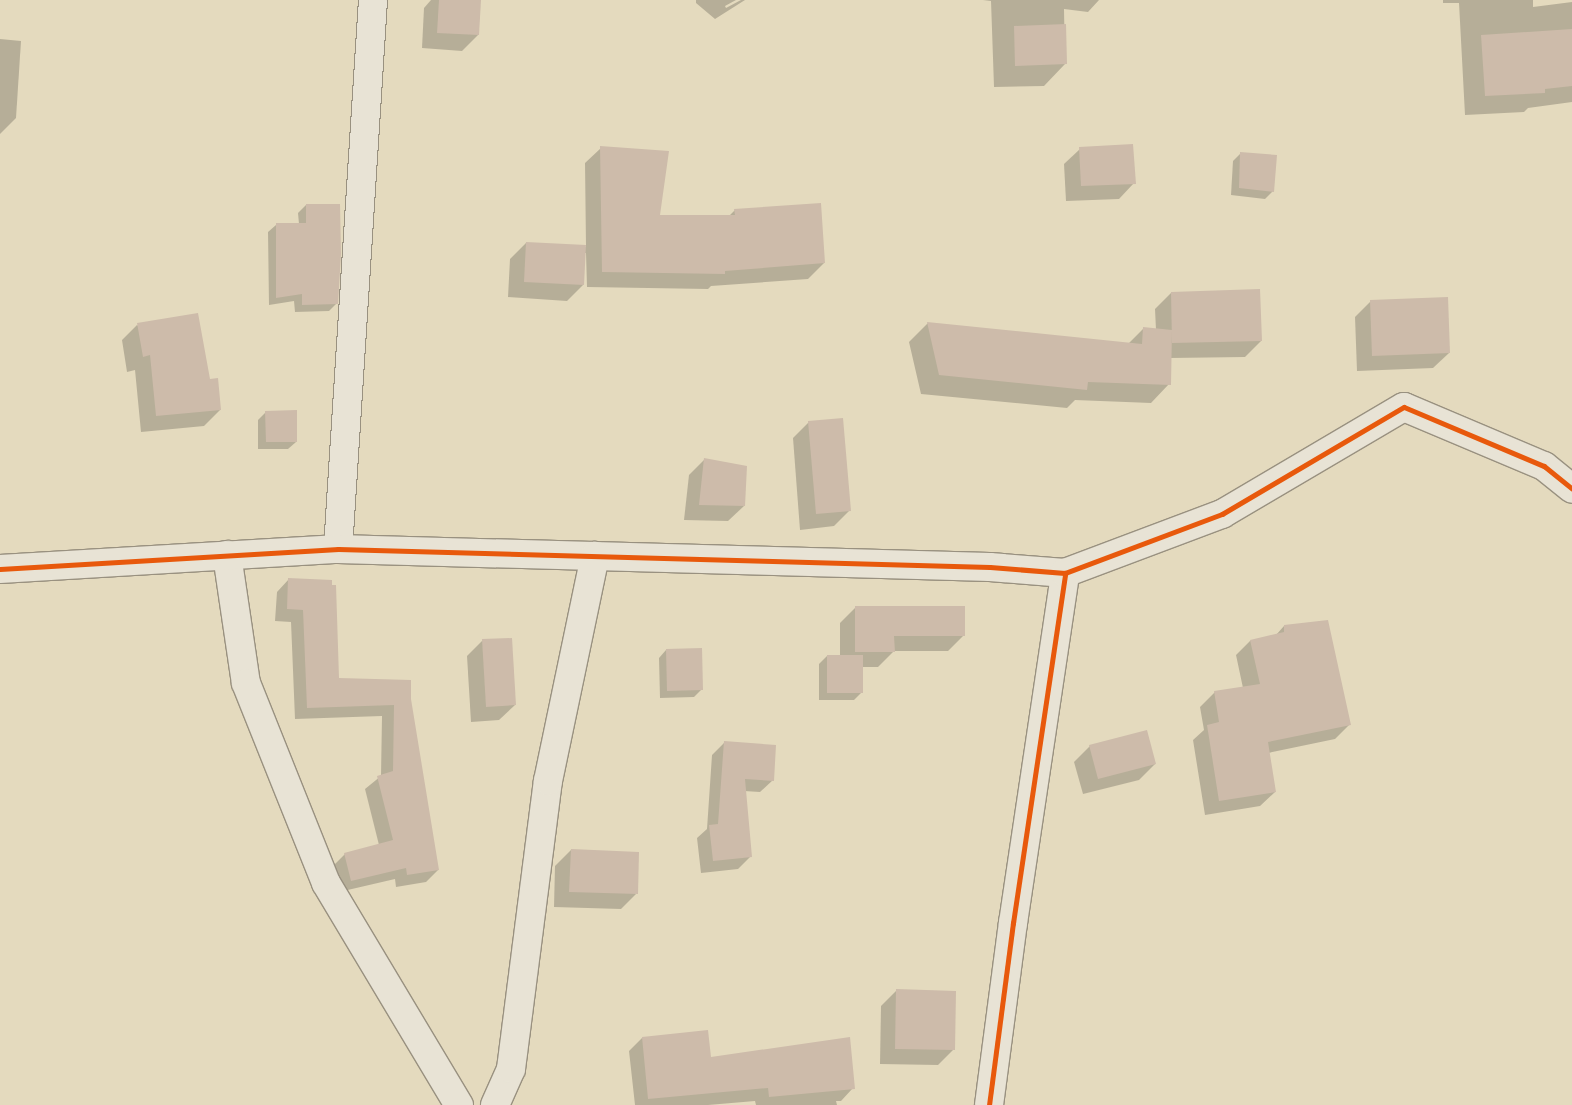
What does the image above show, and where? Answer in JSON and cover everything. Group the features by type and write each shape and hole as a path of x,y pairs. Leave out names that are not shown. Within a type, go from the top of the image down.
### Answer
{"street":[{"path":"338,549 373,0"},
{"path":"0,569 338,549 990,567 1065,573 1222,514 1404,407 1544,466 1572,489"},
{"path":"227,555 246,683 326,883 459,1105"},
{"path":"495,1105 511,1069 548,781 595,556"},
{"path":"989,1105 1012,923 1065,573"}],"building":[{"path":"439,0 481,0 479,35 437,33"},
{"path":"1066,24 1067,64 1015,66 1014,26"},
{"path":"1572,29 1572,86 1545,89 1545,93 1485,96 1481,35"},
{"path":"1133,144 1136,184 1081,186 1079,147"},
{"path":"600,146 669,151 660,215 735,215 734,209 821,203 825,263 725,271 725,274 602,272"},
{"path":"1240,152 1277,155 1274,192 1239,188"},
{"path":"306,204 340,204 341,254 338,304 302,305 302,294 276,298 276,223 306,223"},
{"path":"526,242 586,245 584,285 524,282"},
{"path":"1260,289 1262,341 1172,343 1171,292"},
{"path":"1448,297 1450,353 1372,356 1370,300"},
{"path":"198,313 210,379 218,378 221,410 156,416 150,355 143,357 137,323"},
{"path":"927,322 1142,344 1143,327 1172,330 1171,385 1088,382 1087,390 939,375"},
{"path":"297,410 297,442 266,442 265,411"},
{"path":"843,418 851,511 816,514 808,421"},
{"path":"704,458 747,466 745,506 699,505"},
{"path":"288,578 332,580 332,585 336,585 339,678 411,680 411,699 439,870 407,875 406,868 351,881 344,853 393,840 377,776 393,771 394,705 307,708 303,610 287,609"},
{"path":"855,606 965,606 965,636 894,636 895,652 855,652"},
{"path":"1328,620 1351,725 1268,742 1276,792 1219,801 1207,725 1219,722 1214,691 1260,684 1250,640 1284,632 1284,625"},
{"path":"512,638 516,705 486,707 482,639"},
{"path":"702,648 703,690 667,691 666,649"},
{"path":"827,655 863,655 863,693 827,693"},
{"path":"1147,730 1156,764 1098,779 1089,745"},
{"path":"724,741 776,745 774,781 745,779 752,857 713,861 709,825 718,824"},
{"path":"571,849 639,852 638,894 569,892"},
{"path":"896,989 956,991 955,1050 895,1049"},
{"path":"708,1030 711,1057 850,1037 855,1089 769,1097 768,1088 648,1099 642,1037"}],"cycle path":[{"path":"989,1105 1013,923 1065,573 1222,514 1404,407 1544,466 1572,489"},
{"path":"0,569 338,549 990,567 1065,573"}]}
